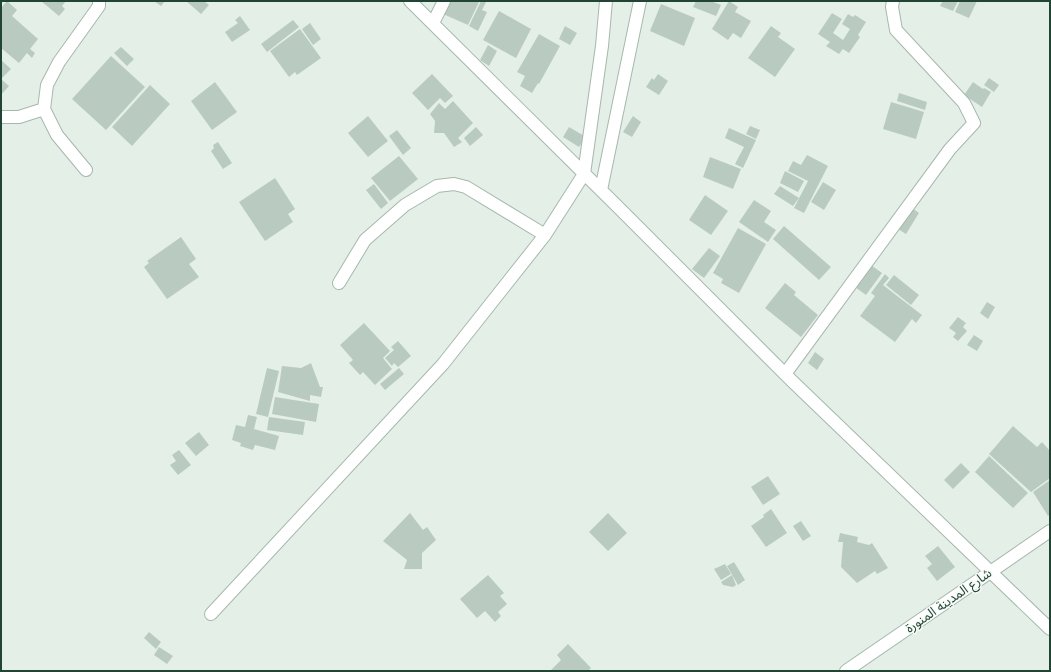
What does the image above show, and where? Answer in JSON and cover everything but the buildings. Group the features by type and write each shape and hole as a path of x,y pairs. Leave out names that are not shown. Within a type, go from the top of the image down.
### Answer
{"street":[{"path":"86,170 57,135 44,109 47,85 59,62 98,6 99,1"},
{"path":"410,1 785,374 1050,629"},
{"path":"433,23 444,1"},
{"path":"211,614 443,364 545,235 584,174 602,46 606,1"},
{"path":"601,190 620,105 640,1"},
{"path":"785,374 950,149 974,123 964,103 896,30 892,8 893,1"},
{"path":"1,117 20,117 44,109"},
{"path":"339,283 365,240 405,205 437,186 454,184 466,187 545,235"},
{"name":"شارع المدينة المنورة","path":"846,671 1050,530"}]}
